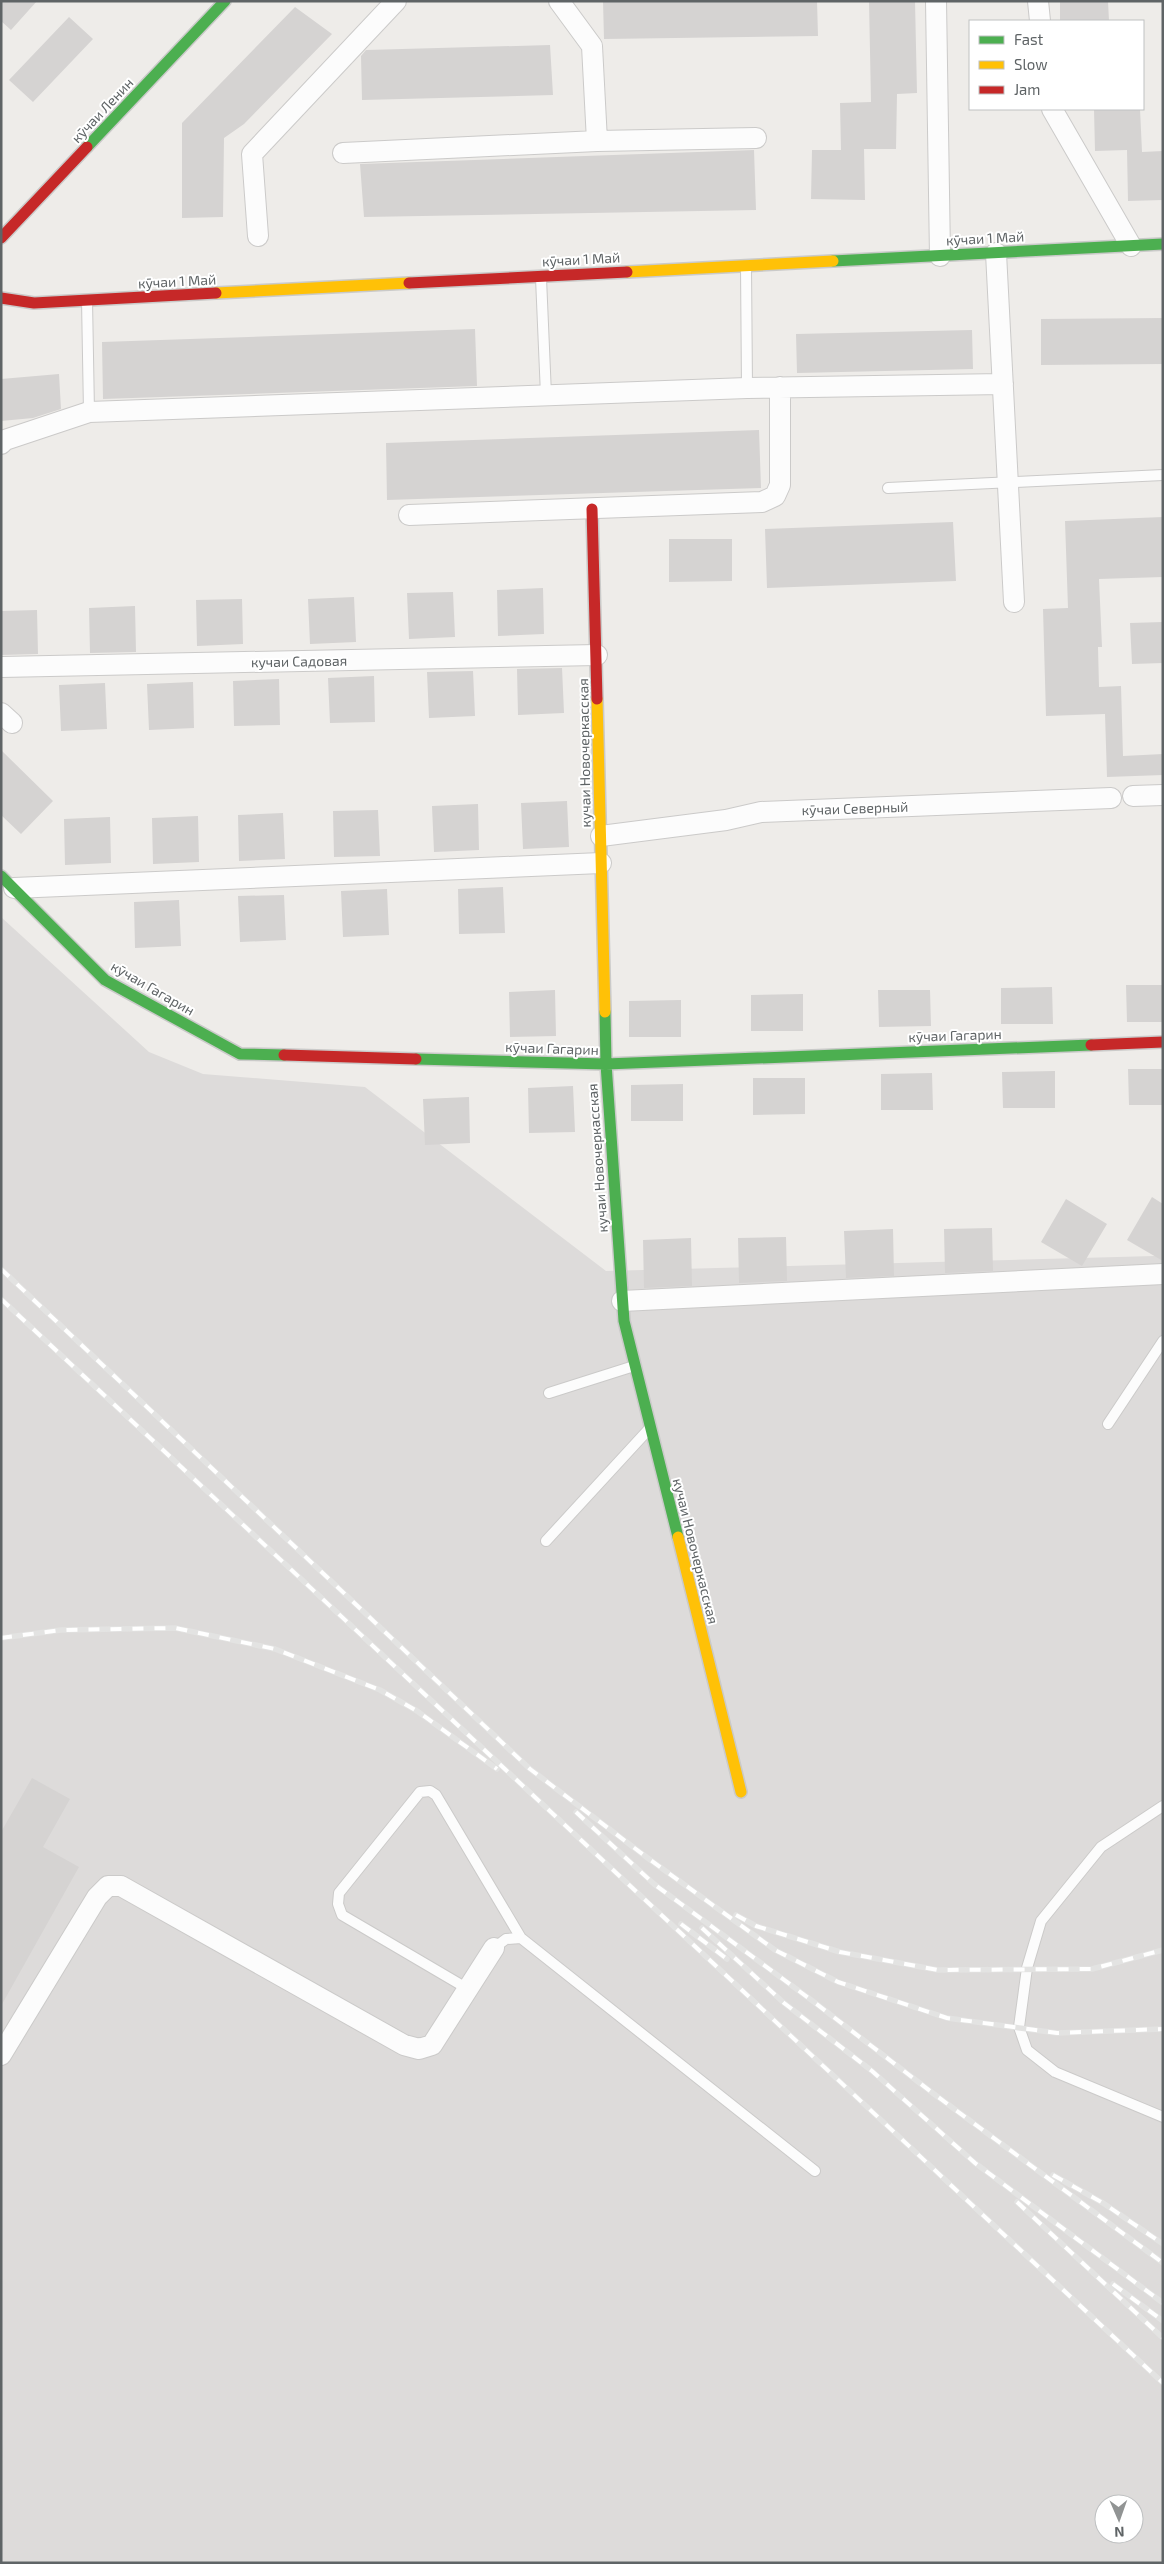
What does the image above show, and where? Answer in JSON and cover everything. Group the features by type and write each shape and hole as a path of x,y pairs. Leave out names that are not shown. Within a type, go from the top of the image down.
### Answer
{"street":[{"name":"кӯчаи Ленин","path":"1,238 225,1"},
{"path":"258,236 252,154 396,1"},
{"path":"936,1 940,256"},
{"path":"1038,1 1040,20"},
{"path":"567,3 592,46 597,141"},
{"path":"1053,110 1131,246"},
{"path":"343,152 597,141 756,138"},
{"name":"кӯчаи 1 Май","path":"1,298 34,303 1163,244"},
{"path":"996,253 1014,602"},
{"path":"1,444 5,440 89,412 747,388 1003,384"},
{"path":"410,515 762,502 775,496 780,485 780,387"},
{"name":"кучаи Новочеркасская","path":"592,508 598,655 600,836 606,1064 624,1321 741,1792"},
{"name":"кучаи Садовая","path":"1,667 598,655"},
{"path":"1133,796 1163,795"},
{"name":"кӯчаи Северный","path":"600,836 726,820 761,812 1111,798"},
{"path":"8,882 602,863"},
{"name":"кӯчаи Гагарин","path":"8,882 105,980 240,1054 606,1064 1163,1042"},
{"path":"622,1301 1163,1274"},
{"path":"1,2056 97,1897 108,1886 122,1886 404,2046 419,2049 432,2046 494,1948"}],"lane":[{"path":"746,266 747,388"},
{"path":"541,277 546,395"},
{"path":"87,300 89,412"},
{"path":"888,488 1008,484 1163,475"},
{"path":"1108,1424 1163,1341"},
{"path":"549,1393 635,1366"},
{"path":"546,1540 650,1427"},
{"path":"468,1989 342,1915 338,1904 339,1894 420,1792 430,1791 436,1794 521,1938 815,2171"},
{"path":"1163,1806 1101,1847 1041,1922 1027,1968 1020,2027 1027,2050 1055,2072 1163,2117"},
{"path":"494,1948 506,1940 521,1938"}],"shaded area":[{"path":"1,917 149,1052 203,1074 365,1087 606,1271 1154,1256 1163,1238 1163,2563 1,2563"}],"building":[{"path":"1,1 37,1 11,30 1,21"},
{"path":"603,1 817,1 818,36 604,39"},
{"path":"869,1 915,1 917,93 897,94 896,149 864,149 865,200 811,199 812,150 841,150 840,103 871,102"},
{"path":"1060,1 1108,1 1109,20 1060,20"},
{"path":"295,7 332,34 244,124 224,138 223,217 182,218 182,123"},
{"path":"69,17 93,39 33,102 9,80"},
{"path":"550,45 553,95 362,100 361,56 366,50"},
{"path":"1094,110 1140,110 1142,152 1163,151 1163,200 1128,201 1127,150 1095,151"},
{"path":"754,150 756,210 364,217 360,164"},
{"path":"1163,318 1163,364 1041,365 1041,319"},
{"path":"475,329 477,386 103,399 102,342"},
{"path":"972,330 973,369 797,373 796,334"},
{"path":"59,374 61,409 33,418 1,421 1,379"},
{"path":"759,430 761,488 387,500 386,443"},
{"path":"1163,517 1163,577 1099,579 1102,647 1098,647 1099,687 1121,686 1123,756 1163,754 1163,775 1107,777 1105,714 1046,716 1043,609 1068,608 1065,521"},
{"path":"953,522 956,581 767,588 765,529"},
{"path":"669,539 732,539 732,581 669,582"},
{"path":"543,588 544,634 498,636 497,590"},
{"path":"453,592 455,637 409,639 407,593"},
{"path":"354,597 356,642 310,644 308,599"},
{"path":"242,599 243,644 197,646 196,600"},
{"path":"135,606 136,652 90,653 89,608"},
{"path":"37,610 38,654 1,655 1,611"},
{"path":"1163,622 1163,663 1132,664 1130,623"},
{"path":"562,668 564,713 518,715 517,669"},
{"path":"473,671 475,716 429,718 427,672"},
{"path":"374,676 375,722 330,723 328,678"},
{"path":"279,679 280,725 234,726 233,681"},
{"path":"193,682 194,728 149,730 147,684"},
{"path":"105,683 107,729 61,731 59,685"},
{"path":"1,750 53,801 21,834 1,815"},
{"path":"567,801 569,847 523,849 521,803"},
{"path":"478,804 479,850 434,852 432,806"},
{"path":"378,810 380,856 334,857 333,811"},
{"path":"283,813 285,859 239,861 238,815"},
{"path":"198,816 199,862 153,864 152,818"},
{"path":"110,817 111,863 65,865 64,819"},
{"path":"503,887 505,933 459,934 458,889"},
{"path":"387,889 389,935 343,937 341,891"},
{"path":"284,895 286,940 240,942 238,896"},
{"path":"179,900 181,946 135,948 134,902"},
{"path":"1126,985 1163,985 1163,1022 1127,1022"},
{"path":"1052,987 1053,1024 1001,1024 1001,988"},
{"path":"555,990 556,1036 510,1037 509,992"},
{"path":"878,990 930,990 931,1026 879,1027"},
{"path":"803,994 803,1031 751,1031 751,995"},
{"path":"681,1000 681,1037 629,1037 629,1001"},
{"path":"1128,1069 1163,1069 1163,1105 1129,1105"},
{"path":"1055,1071 1055,1108 1003,1108 1002,1072"},
{"path":"932,1073 933,1110 881,1110 881,1074"},
{"path":"753,1078 805,1078 805,1114 753,1115"},
{"path":"683,1084 683,1121 631,1121 631,1085"},
{"path":"573,1086 575,1132 529,1133 528,1088"},
{"path":"469,1097 470,1143 425,1145 423,1099"},
{"path":"1152,1197 1163,1204 1163,1261 1127,1240"},
{"path":"1066,1199 1107,1224 1082,1266 1041,1242"},
{"path":"992,1228 993,1271 945,1273 944,1229"},
{"path":"893,1229 894,1276 846,1278 844,1231"},
{"path":"786,1237 787,1281 739,1283 738,1238"},
{"path":"691,1238 692,1286 644,1288 643,1240"},
{"path":"32,1778 70,1799 43,1847 79,1867 1,2006 1,1832"}],"railway":[{"path":"1,1269 530,1769 649,1859 775,1950 838,1982 947,2018 1057,2033 1163,2029"},
{"path":"1,1299 1163,2383"},
{"path":"1,1638 61,1630 175,1628 275,1649 380,1690 417,1711 497,1769"},
{"path":"576,1812 654,1884 1163,2263"},
{"path":"736,1915 756,1926 840,1952 938,1970 1092,1969 1163,1950"},
{"path":"681,1924 727,1959"},
{"path":"702,1928 784,2003 872,2071 975,2163 1163,2303"},
{"path":"1053,2175 1103,2203 1163,2244"},
{"path":"1017,2202 1163,2338"},
{"path":"1113,2284 1163,2321"}],"traffic: fast":[{"path":"87,147 225,1"},
{"path":"833,261 1163,244"},
{"path":"1,876 105,980 240,1054 284,1055"},
{"path":"605,1012 606,1064 624,1321 678,1537"},
{"path":"416,1059 606,1064 1091,1045"}],"traffic: slow":[{"path":"627,272 833,261"},
{"path":"216,293 409,283"},
{"path":"597,699 605,1012"},
{"path":"678,1537 741,1792"}],"traffic: jam":[{"path":"1,238 87,147"},
{"path":"409,283 627,272"},
{"path":"1,298 34,303 216,293"},
{"path":"592,509 597,699"},
{"path":"1091,1045 1163,1042"},
{"path":"284,1055 416,1059"}]}
